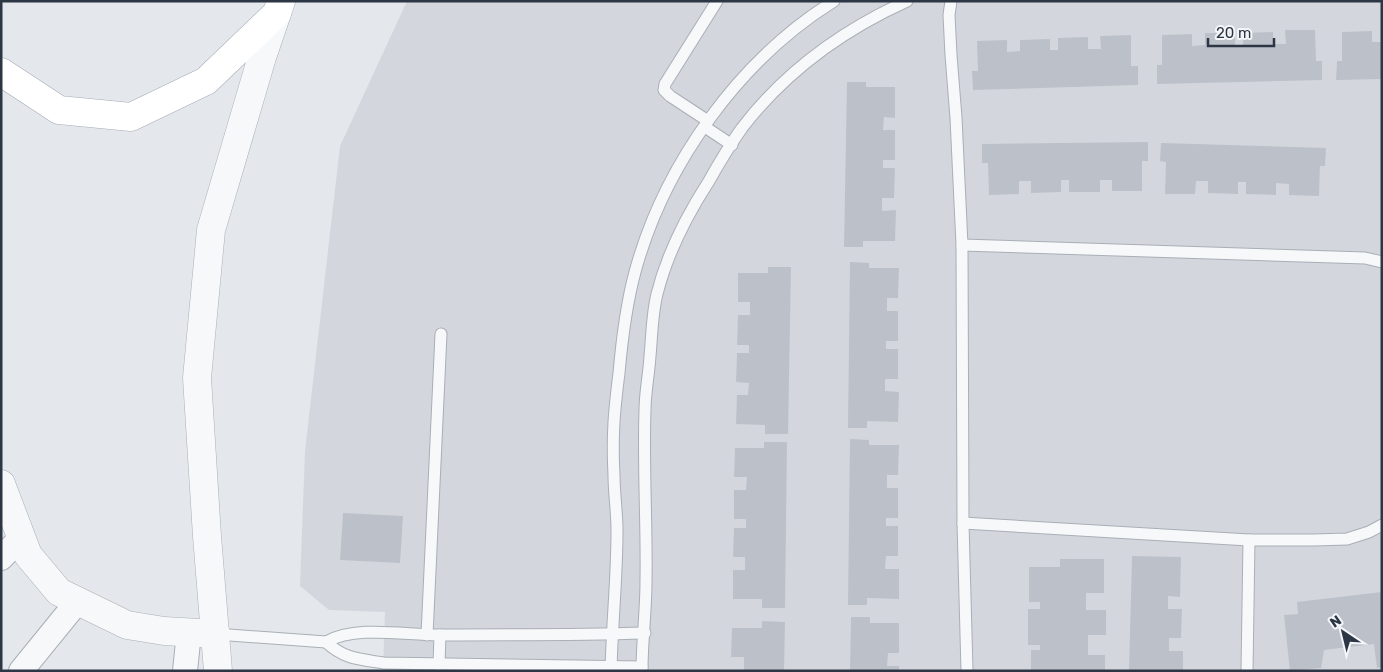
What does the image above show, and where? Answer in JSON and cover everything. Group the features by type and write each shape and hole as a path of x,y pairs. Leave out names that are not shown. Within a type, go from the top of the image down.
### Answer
{"main road":[{"path":"1,72 60,110 131,117 206,81 279,7"}],"street":[{"path":"218,671 197,378 211,230 262,57 279,7"},
{"path":"1,484 28,555 59,592 127,625 164,631 216,634"},
{"path":"1,558 21,538"},
{"path":"21,671 78,601"},
{"path":"185,671 189,632"}],"lane":[{"path":"717,1 665,84 664,90 732,145"},
{"path":"611,669 617,529 614,420 626,309 635,272 652,222 669,185 716,109 745,76 784,37 834,1"},
{"path":"326,642 337,652 356,659 384,663 439,664 455,668 642,669 646,581 645,409 657,294 680,234 699,196 742,129 765,102 801,67 827,46 876,16 907,1"},
{"path":"951,1 949,15 962,245 962,522 967,671"},
{"path":"962,245 1364,258 1382,262"},
{"path":"427,635 441,334"},
{"path":"962,522 1249,540 1347,539 1369,532 1382,525"},
{"path":"1247,671 1249,540"},
{"path":"216,634 326,642 337,635 352,634 645,633"},
{"path":"439,664 440,635"}],"shaded area":[{"path":"407,1 1382,1 1382,671 383,671 385,612 329,610 300,586 305,451 340,146"}],"building":[{"path":"1285,30 1315,30 1316,61 1322,61 1322,80 1157,84 1157,65 1162,65 1162,35 1192,34 1192,46 1205,45 1205,33 1235,33 1235,45 1243,45 1243,33 1273,32 1273,44 1286,44"},
{"path":"1372,31 1372,42 1382,42 1382,79 1336,80 1337,61 1342,61 1342,32"},
{"path":"1131,35 1131,66 1138,66 1138,85 973,90 972,71 978,71 977,41 1007,40 1007,52 1020,51 1020,40 1050,39 1050,50 1058,50 1058,38 1088,37 1088,49 1101,49 1100,36"},
{"path":"847,82 866,82 866,87 895,87 895,118 884,117 883,130 895,130 895,160 883,160 883,168 895,168 894,198 882,198 882,211 896,210 895,241 863,241 863,247 844,247"},
{"path":"1148,142 1148,161 1142,161 1142,191 1112,191 1112,180 1100,180 1100,192 1069,192 1069,180 1061,180 1061,192 1031,193 1031,181 1019,181 1019,194 989,195 988,163 982,163 982,144"},
{"path":"1161,143 1326,148 1325,166 1320,166 1319,196 1289,195 1289,184 1276,183 1276,195 1246,194 1246,182 1238,182 1238,194 1208,193 1208,181 1196,181 1195,194 1165,194 1166,162 1160,161"},
{"path":"850,262 869,263 869,268 899,268 898,298 887,298 887,311 898,311 898,341 886,341 886,349 898,349 898,379 885,379 885,391 899,392 898,422 867,421 867,428 848,428"},
{"path":"768,267 791,267 788,434 765,434 765,425 736,424 737,395 748,395 749,383 736,382 737,353 749,353 749,345 737,345 738,315 750,315 750,302 738,302 738,273 768,273"},
{"path":"850,439 869,440 869,445 899,445 898,475 887,475 887,488 898,488 898,518 886,518 886,526 898,526 898,556 886,556 885,569 899,569 899,599 867,598 867,605 848,605"},
{"path":"764,442 787,442 785,608 762,608 762,599 733,599 733,570 745,570 745,557 733,557 734,528 746,528 746,519 734,519 734,490 746,490 747,477 734,477 735,448 764,448"},
{"path":"343,513 403,516 400,563 340,560"},
{"path":"1132,556 1181,557 1180,597 1168,596 1168,609 1182,609 1181,638 1169,638 1169,651 1183,651 1183,671 1129,671"},
{"path":"1060,559 1104,559 1104,593 1086,593 1086,610 1106,610 1106,635 1088,635 1088,655 1105,655 1105,671 1031,671 1031,650 1040,650 1040,645 1028,645 1028,609 1040,609 1040,602 1029,602 1029,567 1060,567"},
{"path":"1382,592 1382,667 1377,668 1374,644 1324,650 1321,668 1290,671 1284,615 1298,614 1297,602"},
{"path":"851,617 870,617 870,623 899,623 899,653 888,653 887,666 899,666 899,671 850,671"},
{"path":"762,621 785,622 784,671 744,671 744,657 731,657 732,628 762,628"}]}
